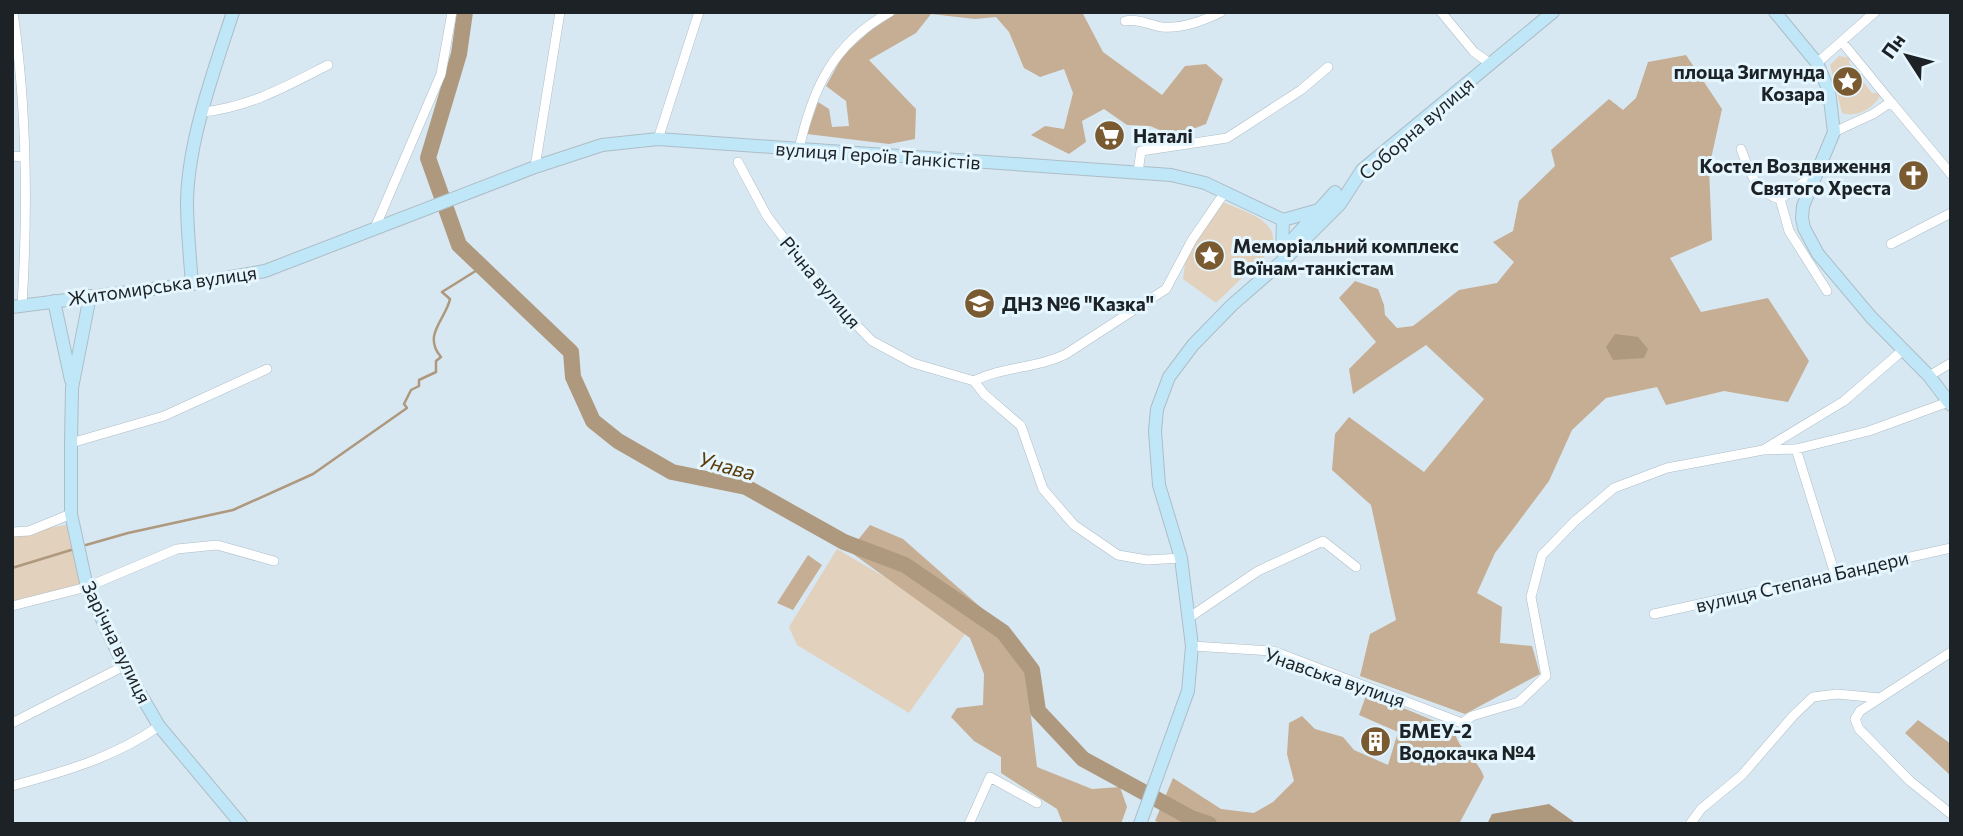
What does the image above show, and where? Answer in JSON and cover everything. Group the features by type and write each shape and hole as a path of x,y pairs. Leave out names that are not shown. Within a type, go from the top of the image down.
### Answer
{"street":[{"path":"13,12 20,58 24,157 25,258 17,306"},
{"path":"192,284 187,202 191,162 233,12"},
{"path":"374,230 441,74 452,12"},
{"path":"535,167 560,12"},
{"path":"658,139 699,12"},
{"path":"799,149 813,101 825,74 844,45 867,25 890,12"},
{"path":"1125,22 1132,19 1167,27 1186,25 1221,12"},
{"path":"1441,12 1474,52 1491,64"},
{"name":"Соборна вулиця","path":"1140,822 1188,691 1192,646 1181,558 1158,485 1155,431 1157,409 1169,377 1194,345 1232,305 1267,274 1362,170 1553,12"},
{"path":"1775,12 1817,63 1829,91 1834,132 1803,206 1802,218 1808,238 1831,271 1929,376 1950,403"},
{"path":"1817,63 1875,12"},
{"path":"1842,42 1951,174"},
{"path":"203,112 222,110 271,95 328,65"},
{"path":"1138,172 1141,151 1227,138 1301,90 1328,67"},
{"path":"1834,132 1891,102"},
{"name":"вулиця Героїв Танкістів","path":"388,225 486,185 602,145 658,139 1171,176 1205,183 1283,220 1316,210 1338,198"},
{"path":"1741,149 1760,190 1780,199"},
{"path":"12,156 24,157"},
{"name":"Річна вулиця","path":"738,162 775,226 822,289 872,341 914,363 974,381 984,394 1021,426 1043,489 1074,525 1118,555 1147,560 1181,558"},
{"path":"1780,199 1818,172"},
{"path":"974,381 998,371 1049,362 1066,354 1166,289 1192,240 1225,192"},
{"path":"1780,199 1789,231 1827,290"},
{"path":"1267,274 1316,210"},
{"path":"1267,274 1318,222 1316,210"},
{"name":"вулиця Героїв Танкістів","path":"1270,212 1316,210"},
{"path":"1891,244 1951,213"},
{"path":"1282,251 1283,220"},
{"name":"Житомирська вулиця","path":"17,306 192,284 265,271 388,225"},
{"name":"Зарічна вулиця","path":"90,296 72,388 71,443 71,514 87,587 124,666 159,726 241,824"},
{"name":"Зарічна вулиця","path":"54,301 72,388"},
{"name":"Унавська вулиця","path":"1763,450 1844,401 1903,351"},
{"path":"1929,376 1951,363"},
{"path":"71,443 163,416 267,369"},
{"name":"Унавська вулиця","path":"1192,646 1273,651 1462,723 1472,716 1519,702 1546,676 1531,597 1542,555 1574,521 1614,488 1667,468 1763,450 1796,449 1869,431 1950,403"},
{"path":"1796,449 1835,574"},
{"path":"12,532 29,531 71,514"},
{"path":"1190,617 1258,571 1322,541 1356,567"},
{"path":"12,606 87,587 177,549 217,545 274,561"},
{"name":"вулиця Степана Бандери","path":"1654,614 1951,548"},
{"path":"1951,652 1857,713 1855,719 1859,729 1910,781 1951,814"},
{"path":"12,723 124,666"},
{"path":"1690,824 1700,809 1742,775 1813,697 1837,694 1880,698"},
{"path":"12,786 68,770 138,742 159,726"},
{"path":"969,824 990,777 1037,803"}],"shaded area":[{"path":"898,12 1082,12 1103,52 1162,95 1185,66 1206,64 1223,79 1206,124 1174,136 1150,126 1127,125 1104,109 1082,121 1086,142 1069,154 1031,135 1045,126 1064,129 1073,93 1064,69 1040,77 1024,68 1009,32 996,17 975,19 931,14 916,33 869,60 916,109 915,139 889,144 807,134 818,102 829,109 832,127 849,126 846,101 826,86 843,55 871,30"},
{"path":"1686,55 1722,109 1709,168 1712,240 1670,258 1701,312 1768,298 1809,361 1788,402 1724,391 1666,405 1657,387 1606,398 1572,430 1549,481 1495,553 1477,593 1502,607 1500,643 1532,646 1540,674 1465,714 1360,676 1370,634 1396,620 1371,505 1332,470 1335,434 1349,417 1424,472 1484,399 1426,345 1353,394 1349,369 1376,342 1339,298 1355,281 1378,289 1385,315 1397,328 1413,326 1459,290 1497,283 1514,262 1493,242 1513,231 1519,201 1555,166 1551,150 1609,99 1623,110 1636,98 1648,62"},
{"name":"площа Зигмунда Козара","path":"1839,56 1850,58 1849,63 1872,93 1878,93 1880,96 1864,111 1842,113 1830,65"},
{"path":"1223,202 1261,220 1272,233 1273,242 1269,252 1216,303 1183,279 1186,257"},
{"path":"1615,334 1638,337 1648,349 1644,358 1613,360 1606,347"},
{"path":"73,524 87,587 12,606 12,533"},
{"path":"870,525 903,539 994,619 1026,675 1037,767 1092,789 1120,787 1127,807 1121,824 1063,824 1057,809 1001,773 1001,757 974,741 951,717 957,708 983,705 984,674 970,638 849,551"},
{"path":"837,549 970,627 909,713 797,645 789,627"},
{"path":"808,555 822,565 793,610 777,603"},
{"path":"1367,693 1454,729 1459,743 1484,777 1459,824 1163,824 1155,821 1173,778 1221,809 1254,813 1273,802 1294,781 1287,754 1289,723 1302,716 1315,729 1343,737 1354,750 1388,765 1398,732 1359,715"},
{"path":"1918,720 1951,744 1951,776 1905,733"},
{"path":"1549,804 1577,824 1487,824 1492,814"}],"waterway":[{"name":"Унава","path":"465,12 459,54 428,158 459,245 571,352 573,377 593,421 618,441 672,472 746,487 844,542 905,565 1003,632 1032,670 1038,711 1083,759 1191,818 1209,824"},
{"path":"86,545 233,510 313,474 407,408 404,404 411,390 419,386 419,380 436,372 436,361 441,357 436,349 434,334 450,299 442,292 482,267"},
{"path":"12,568 71,550"}],"place":[{"name":"площа Зигмунда Козара","path":"1848,82"},
{"name":"Наталі","path":"1110,135"},
{"name":"Костел Воздвиження Святого Хреста","path":"1914,176"},
{"name":"Меморіальний комплекс Воїнам-танкістам","path":"1210,256"},
{"name":"ДНЗ №6 \"Казка\"","path":"979,303"},
{"name":"БМЕУ-2 Водокачка №4","path":"1376,741"}]}
